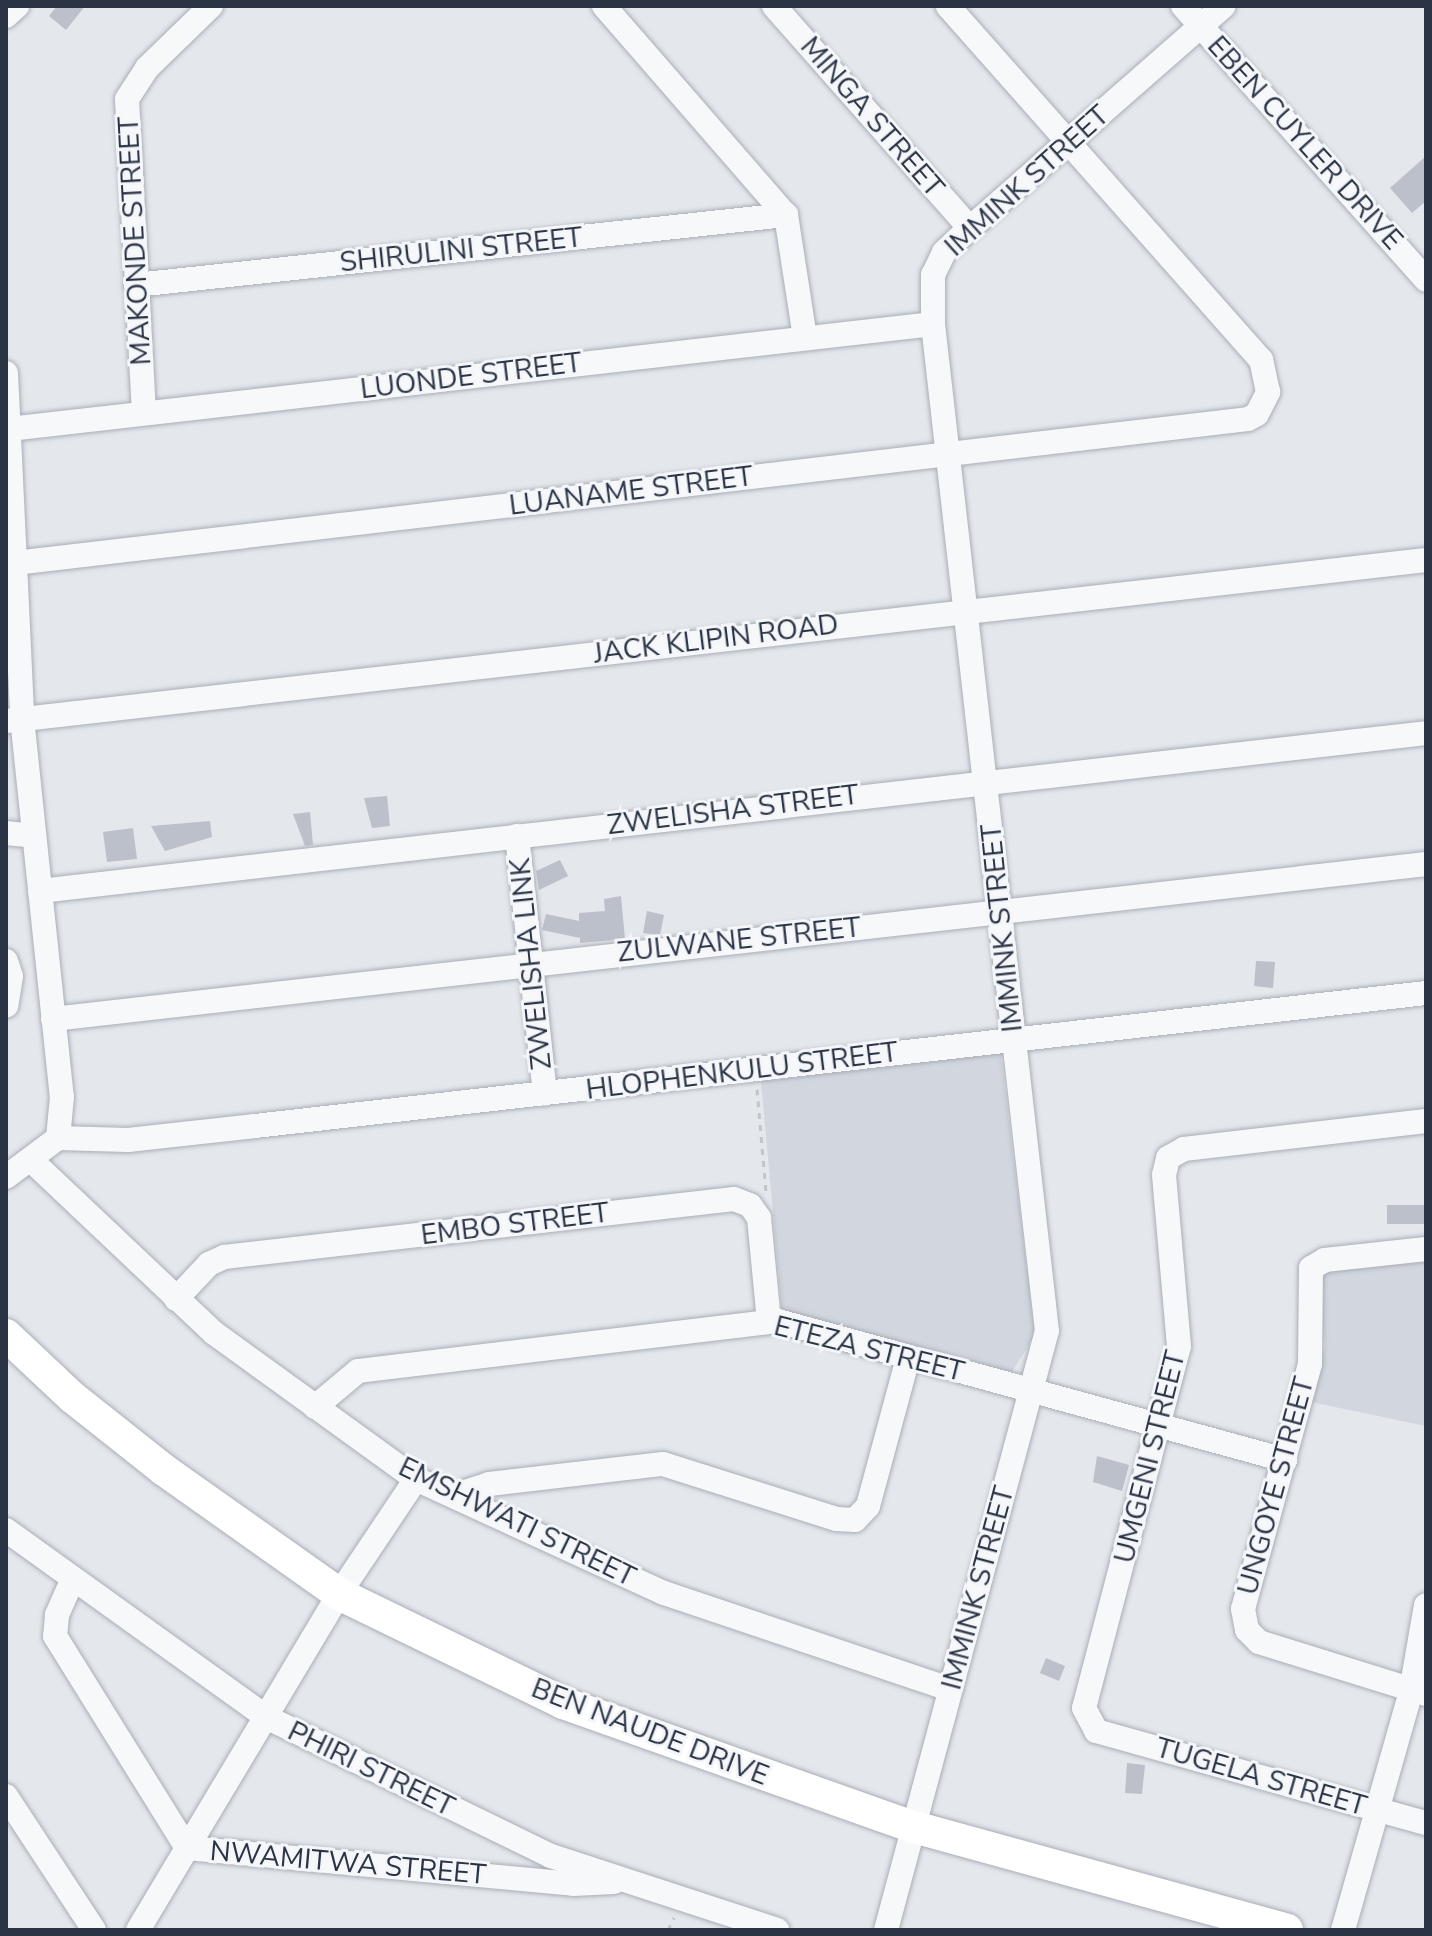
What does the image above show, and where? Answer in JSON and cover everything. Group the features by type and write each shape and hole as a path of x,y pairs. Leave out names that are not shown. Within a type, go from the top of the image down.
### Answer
{"main road":[{"name":"BEN NAUDE DRIVE","path":"6,1335 72,1397 164,1470 339,1594 619,1726 914,1827 1287,1930"}],"street":[{"path":"6,16 17,6"},
{"name":"MAKONDE STREET","path":"144,413 127,99 147,68 211,6"},
{"path":"604,6 786,215 805,338"},
{"name":"MINGA STREET","path":"774,6 970,228"},
{"path":"948,6 1069,143"},
{"name":"EBEN CUYLER DRIVE","path":"1183,6 1426,280"},
{"name":"IMMINK STREET","path":"886,1930 1047,1326 933,324 934,268 970,228 1224,6"},
{"name":"LUANAME STREET","path":"15,563 1248,419 1264,406 1266,368 1069,143"},
{"name":"SHIRULINI STREET","path":"136,285 786,215"},
{"name":"LUONDE STREET","path":"8,439 144,413 933,324"},
{"path":"6,373 15,563 14,720 34,836 62,1097 58,1138 32,1161 6,1177"},
{"name":"JACK KLIPIN ROAD","path":"14,720 1426,560"},
{"name":"ZWELISHA STREET","path":"40,891 986,780 1426,733"},
{"path":"6,833 34,836"},
{"name":"ZWELISHA LINK","path":"517,836 545,1093"},
{"name":"ZULWANE STREET","path":"53,1019 1426,864"},
{"path":"6,961 8,996 50,980"},
{"name":"HLOPHENKULU STREET","path":"58,1138 128,1140 1426,993"},
{"name":"UMGENI STREET","path":"1096,1731 1084,1713 1086,1697 1162,1426 1180,1338 1164,1175 1168,1158 1178,1151 1426,1121"},
{"name":"EMSHWATI STREET","path":"32,1161 176,1299 315,1407 416,1479 664,1593 950,1689"},
{"name":"EMBO STREET","path":"176,1299 209,1264 224,1257 730,1199 754,1208"},
{"path":"754,1208 760,1222 769,1322"},
{"name":"UNGOYE STREET","path":"1419,1692 1266,1645 1247,1630 1244,1604 1311,1355 1307,1285 1311,1268 1325,1260 1426,1249"},
{"name":"ETEZA STREET","path":"315,1407 358,1371 769,1322 1285,1460"},
{"path":"456,1495 489,1484 663,1464 836,1519 855,1520 868,1506 908,1358"},
{"path":"138,1930 339,1594 416,1479"},
{"name":"PHIRI STREET","path":"6,1530 72,1581 266,1717 551,1856 777,1930"},
{"name":"NWAMITWA STREET","path":"72,1581 55,1621 55,1636 187,1848 573,1884 623,1879"},
{"path":"1343,1930 1377,1810 1419,1692 1426,1605"},
{"name":"TUGELA STREET","path":"1096,1731 1426,1823"},
{"path":"6,1796 94,1930"}],"path":[{"path":"754,1208 767,1190 755,1069"}],"shaded area":[{"path":"1000,1050 1035,1335 1012,1372 782,1310 761,1081"},
{"path":"1426,1261 1426,1426 1311,1402 1325,1346 1318,1281 1323,1272"}],"building":[{"path":"57,6 85,6 66,30 49,16"},
{"path":"1426,156 1426,201 1412,213 1390,188"},
{"path":"387,796 390,826 372,828 364,798"},
{"path":"310,812 313,845 305,846 293,814"},
{"path":"210,821 212,837 165,851 151,826"},
{"path":"133,828 137,859 107,862 103,832"},
{"path":"560,860 568,876 539,890 536,871"},
{"path":"621,896 625,939 580,943 580,938 542,930 546,914 579,921 579,913 605,911 604,899"},
{"path":"647,911 664,915 660,935 643,933"},
{"path":"1256,961 1275,962 1273,988 1254,986"},
{"path":"1387,1205 1424,1205 1424,1224 1387,1224"},
{"path":"1097,1456 1129,1465 1122,1491 1093,1482"},
{"path":"1046,1658 1065,1666 1059,1681 1040,1673"},
{"path":"1127,1763 1145,1765 1142,1794 1125,1793"}]}
